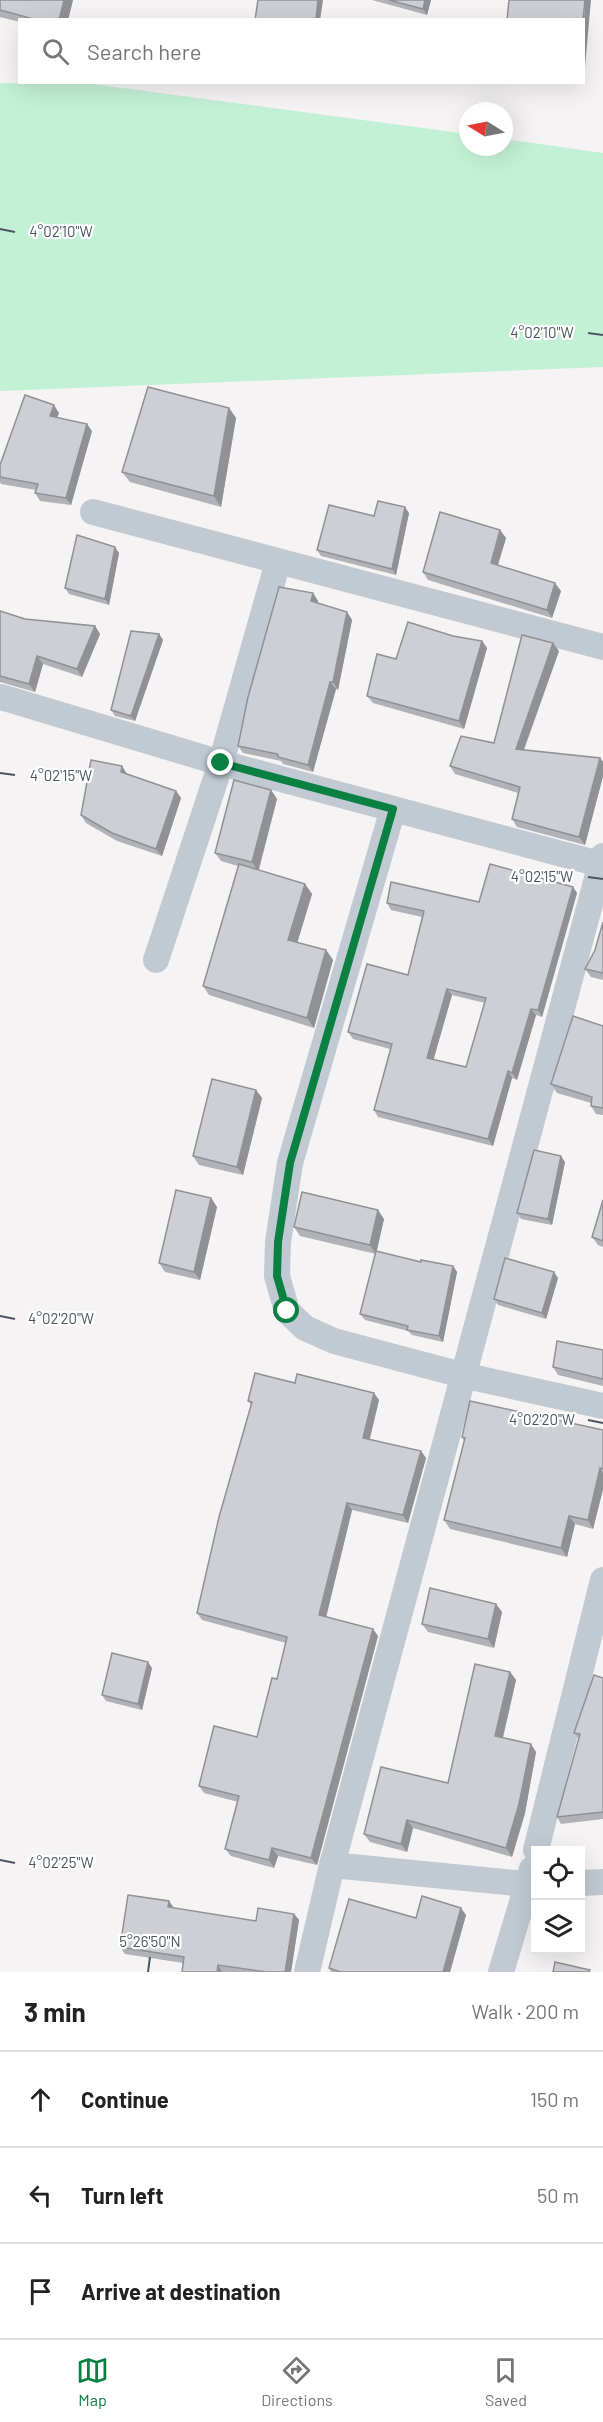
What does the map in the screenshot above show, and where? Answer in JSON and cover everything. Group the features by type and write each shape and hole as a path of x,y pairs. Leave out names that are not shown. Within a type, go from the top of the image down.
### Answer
{"street":[{"path":"93,512 603,647"},
{"path":"156,960 221,763 278,562"},
{"path":"1,697 221,763 602,862 462,1375 332,1865 307,1972"},
{"path":"393,809 290,1163 278,1242 277,1276 287,1311 306,1328 334,1341 462,1375 603,1406"},
{"path":"537,1846 603,1580"},
{"path":"332,1865 531,1885"},
{"path":"585,1883 603,1881"},
{"path":"501,1972 531,1888"}],"green space":[{"path":"0,83 93,84 459,133 459,156 513,156 513,140 603,153 603,367 0,391"}],"building":[{"path":"0,0 64,0 60,18 30,18 0,10"},
{"path":"258,0 318,0 316,18 255,18"},
{"path":"389,0 425,0 423,9"},
{"path":"509,0 585,0 583,18 507,18"},
{"path":"148,387 229,408 214,496 122,472"},
{"path":"25,395 54,405 50,416 87,424 66,498 35,493 38,484 0,477 0,465"},
{"path":"378,501 405,507 392,569 317,550 329,505 374,516"},
{"path":"440,512 500,530 491,563 555,583 547,610 423,572"},
{"path":"77,535 115,547 105,599 65,588"},
{"path":"279,587 313,593 311,601 347,612 333,682 330,682 308,765 278,757 278,754 238,746 248,697"},
{"path":"0,611 25,619 95,626 77,669 37,656 29,684 0,676"},
{"path":"408,622 453,636 482,641 459,721 367,696 377,654 396,659"},
{"path":"131,631 159,634 131,716 111,710"},
{"path":"522,635 553,643 516,749 600,758 579,837 512,819 520,787 450,766 461,736 494,743"},
{"path":"91,760 122,766 121,772 176,791 156,849 112,833 81,815"},
{"path":"234,780 271,790 252,862 215,853"},
{"path":"239,864 305,884 288,940 326,950 307,1018 203,986"},
{"path":"490,864 573,887 538,1010 531,1009 512,1073 508,1071 488,1139 374,1110 392,1044 348,1032 367,964 408,975 424,911 387,903 391,882 479,902","holes":["447,989 486,998 466,1067 427,1058"]},
{"path":"603,922 603,973 585,969 595,950"},
{"path":"573,1016 603,1026 603,1108 591,1106 592,1097 551,1084"},
{"path":"212,1079 256,1090 237,1167 193,1156"},
{"path":"534,1150 561,1156 548,1219 517,1213"},
{"path":"176,1190 211,1198 194,1272 159,1263"},
{"path":"302,1192 378,1210 370,1245 294,1227"},
{"path":"603,1200 603,1241 592,1237"},
{"path":"376,1251 421,1262 421,1260 453,1266 439,1336 407,1330 408,1326 360,1314"},
{"path":"505,1258 554,1272 542,1313 494,1299"},
{"path":"557,1341 603,1350 603,1379 553,1367"},
{"path":"255,1373 295,1383 297,1374 374,1393 363,1438 421,1451 403,1515 347,1503 319,1615 373,1629 311,1858 272,1848 269,1860 225,1849 239,1796 199,1786 214,1726 257,1737 272,1678 277,1679 287,1637 197,1613 219,1517 252,1402 248,1401"},
{"path":"470,1401 603,1430 603,1469 600,1468 588,1520 569,1516 561,1548 444,1520 465,1438 462,1437"},
{"path":"430,1588 496,1604 488,1639 422,1624"},
{"path":"112,1653 148,1662 138,1704 102,1695"},
{"path":"475,1664 510,1672 495,1736 531,1744 519,1804 506,1848 407,1820 401,1844 364,1834 381,1767 448,1783"},
{"path":"594,1675 603,1678 603,1812 557,1817 580,1734 574,1733"},
{"path":"128,1895 169,1901 168,1907 256,1921 258,1908 294,1914 285,1972 266,1972 218,1965 217,1972 182,1972 184,1957 120,1947"},
{"path":"422,1896 461,1908 443,1972 341,1972 329,1968 349,1899 416,1918"},
{"path":"555,1962 590,1970 589,1972 553,1972"}],"route":[{"path":"221,763 393,809 290,1163 278,1242 277,1276 287,1311"}]}
